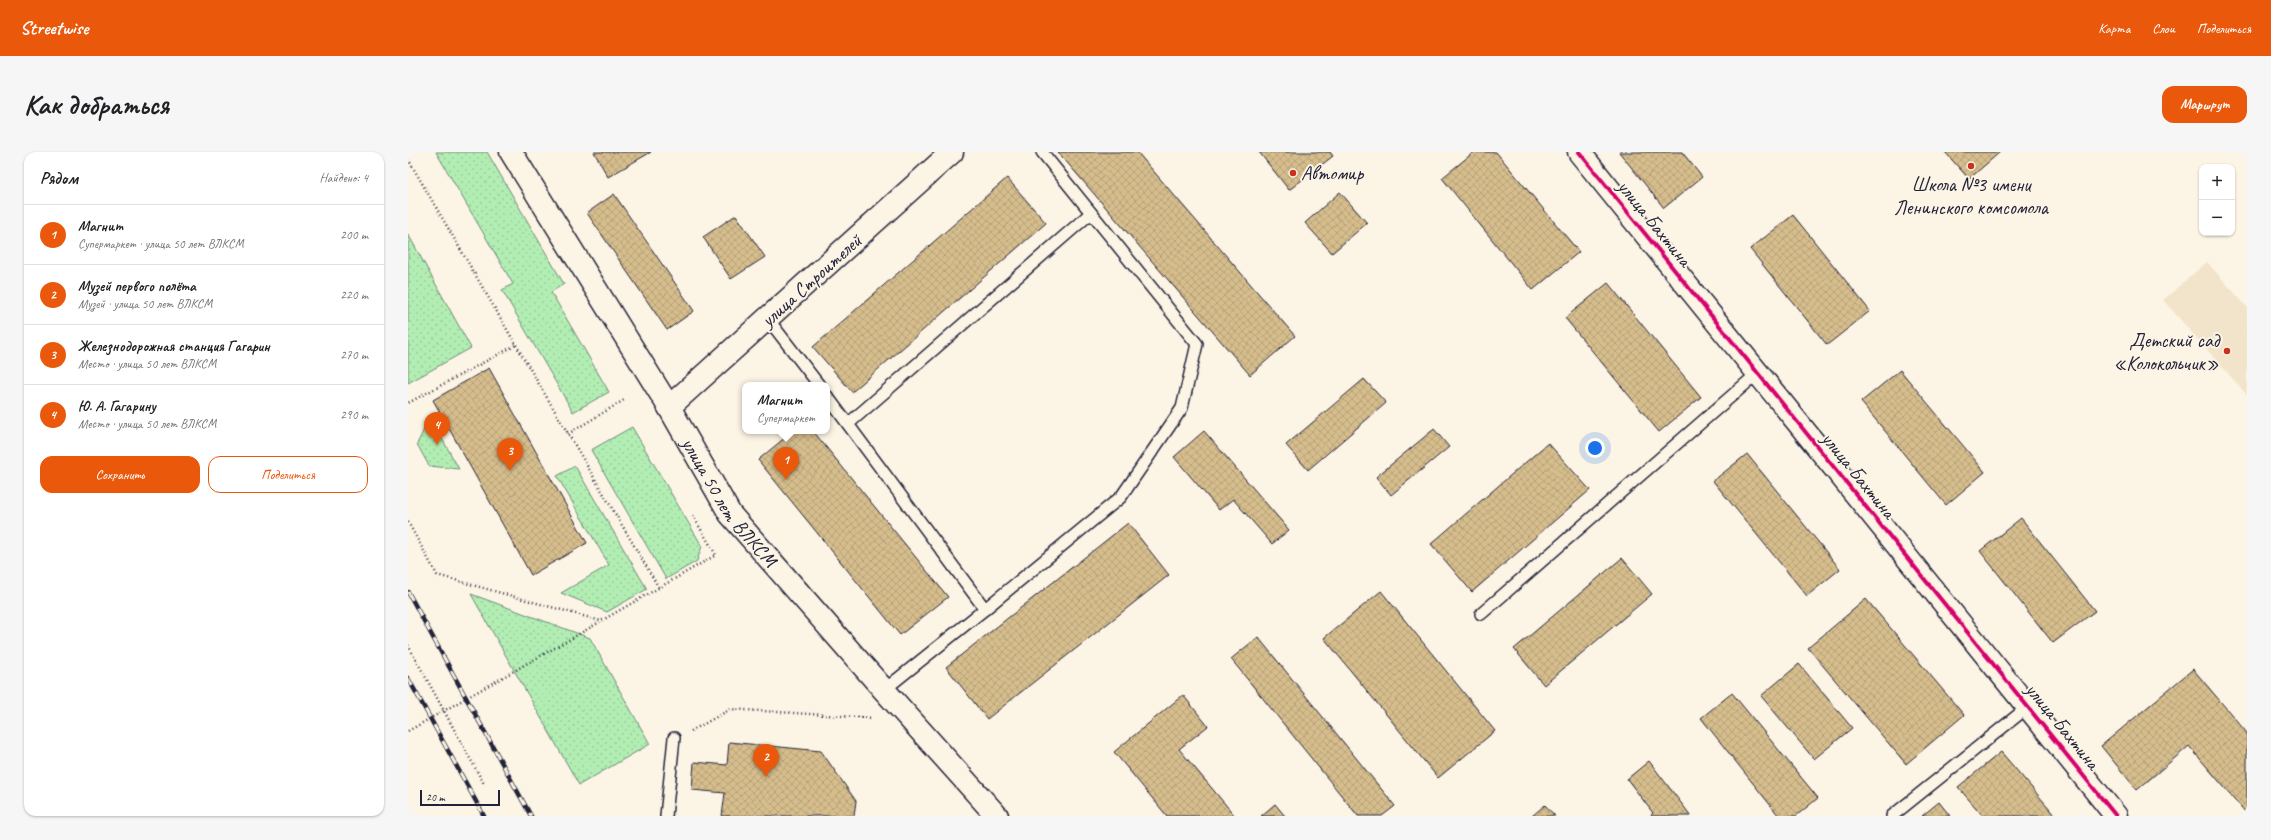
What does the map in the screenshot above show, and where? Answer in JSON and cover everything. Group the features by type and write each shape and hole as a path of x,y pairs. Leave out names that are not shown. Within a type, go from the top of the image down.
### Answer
{"main road":[{"name":"улица 50 лет ВЛКСМ","path":"511,152 669,407 730,514 884,690 997,816"},
{"name":"улица Строителей","path":"669,407 952,152"},
{"name":"улица Бахтина","path":"1578,152 2116,816"}],"lane":[{"path":"884,690 1121,497 1182,408 1197,344 1042,152"},
{"path":"848,424 1091,213"},
{"path":"768,319 817,382"},
{"path":"1481,614 1758,373"},
{"path":"830,400 985,609"},
{"path":"1892,816 2028,707"},
{"path":"666,816 674,739"}],"path":[{"path":"408,159 659,588"},
{"path":"408,403 516,344"},
{"path":"568,434 624,400"},
{"path":"408,731 716,556 693,516"},
{"path":"408,522 437,575 601,622"},
{"path":"408,645 484,784"},
{"path":"674,739 731,710 873,718"}],"shaded area":[{"name":"Детский сад «Колокольчик»","path":"2207,262 2247,307 2247,395 2163,300"}],"green space":[{"path":"436,152 487,152 564,284 551,292 609,392 573,412 502,290 513,284"},
{"path":"408,234 471,348 408,383"},
{"path":"430,417 459,469 429,466 417,444"},
{"path":"632,427 702,546 697,561 666,579 591,450"},
{"path":"575,466 647,589 607,612 561,593 609,565 557,476"},
{"path":"471,594 590,638 650,744 579,785"}],"building":[{"path":"594,152 651,152 608,177"},
{"path":"1058,152 1137,152 1295,336 1250,375"},
{"name":"Автомир","path":"1259,152 1330,152 1333,156 1289,190"},
{"path":"1474,152 1496,152 1579,252 1533,290 1442,178"},
{"path":"1619,152 1682,152 1702,177 1664,208"},
{"name":"Школа №3 имени Ленинского комсомола","path":"1945,152 2000,152 1969,179"},
{"path":"1007,178 1046,223 852,392 813,347"},
{"path":"1340,192 1367,223 1332,253 1305,223"},
{"path":"614,194 694,311 667,330 587,213"},
{"path":"736,215 765,257 731,279 703,237"},
{"path":"1793,215 1870,311 1827,345 1750,249"},
{"path":"1608,283 1701,397 1659,432 1565,318"},
{"path":"489,368 587,543 531,575 433,400"},
{"path":"1900,370 1985,472 1946,505 1861,402"},
{"path":"1364,379 1386,403 1308,470 1286,445"},
{"path":"1434,429 1449,447 1391,495 1376,477"},
{"path":"1204,431 1289,530 1272,544 1233,499 1219,510 1174,457"},
{"path":"789,434 815,434 948,597 900,635 758,460"},
{"path":"1548,443 1590,490 1472,592 1431,544"},
{"path":"1747,454 1840,569 1807,596 1713,481"},
{"path":"2021,518 2095,611 2053,643 1980,551"},
{"path":"1128,523 1169,575 987,719 946,667"},
{"path":"1622,558 1652,594 1544,685 1514,649"},
{"path":"1381,591 1495,731 1438,778 1324,638"},
{"path":"1866,599 1964,715 1906,764 1808,648"},
{"path":"1258,637 1395,806 1382,816 1358,816 1231,659"},
{"path":"1799,664 1852,728 1814,759 1761,696"},
{"path":"2193,669 2247,733 2247,814 2189,746 2137,790 2101,746"},
{"path":"1732,693 1818,798 1796,816 1779,816 1701,718"},
{"path":"1183,695 1208,726 1179,749 1235,816 1167,816 1114,752"},
{"path":"729,742 821,751 856,801 854,816 722,816 725,793 692,790 694,762 727,765"},
{"path":"2001,752 2056,816 1983,816 1958,787"},
{"path":"1649,761 1691,816 1650,816 1653,813 1627,779"},
{"path":"1939,802 1950,816 1922,816"},
{"path":"1275,804 1285,816 1261,816"},
{"path":"1545,805 1555,816 1532,816"}],"railway":[{"path":"408,592 531,816"},
{"path":"408,678 484,816"}],"cycle path":[{"path":"1579,152 2116,816"}],"place":[{"name":"Школа №3 имени Ленинского комсомола","path":"1971,166"},
{"name":"Автомир","path":"1293,173"},
{"name":"Детский сад «Колокольчик»","path":"2227,351"},
{"name":"Ю. А. Гагарину","path":"437,445"},
{"name":"Железнодорожная станция Гагарин","path":"510,471"},
{"name":"Магнит","path":"786,480"},
{"name":"Музей первого полёта","path":"766,777"}]}
